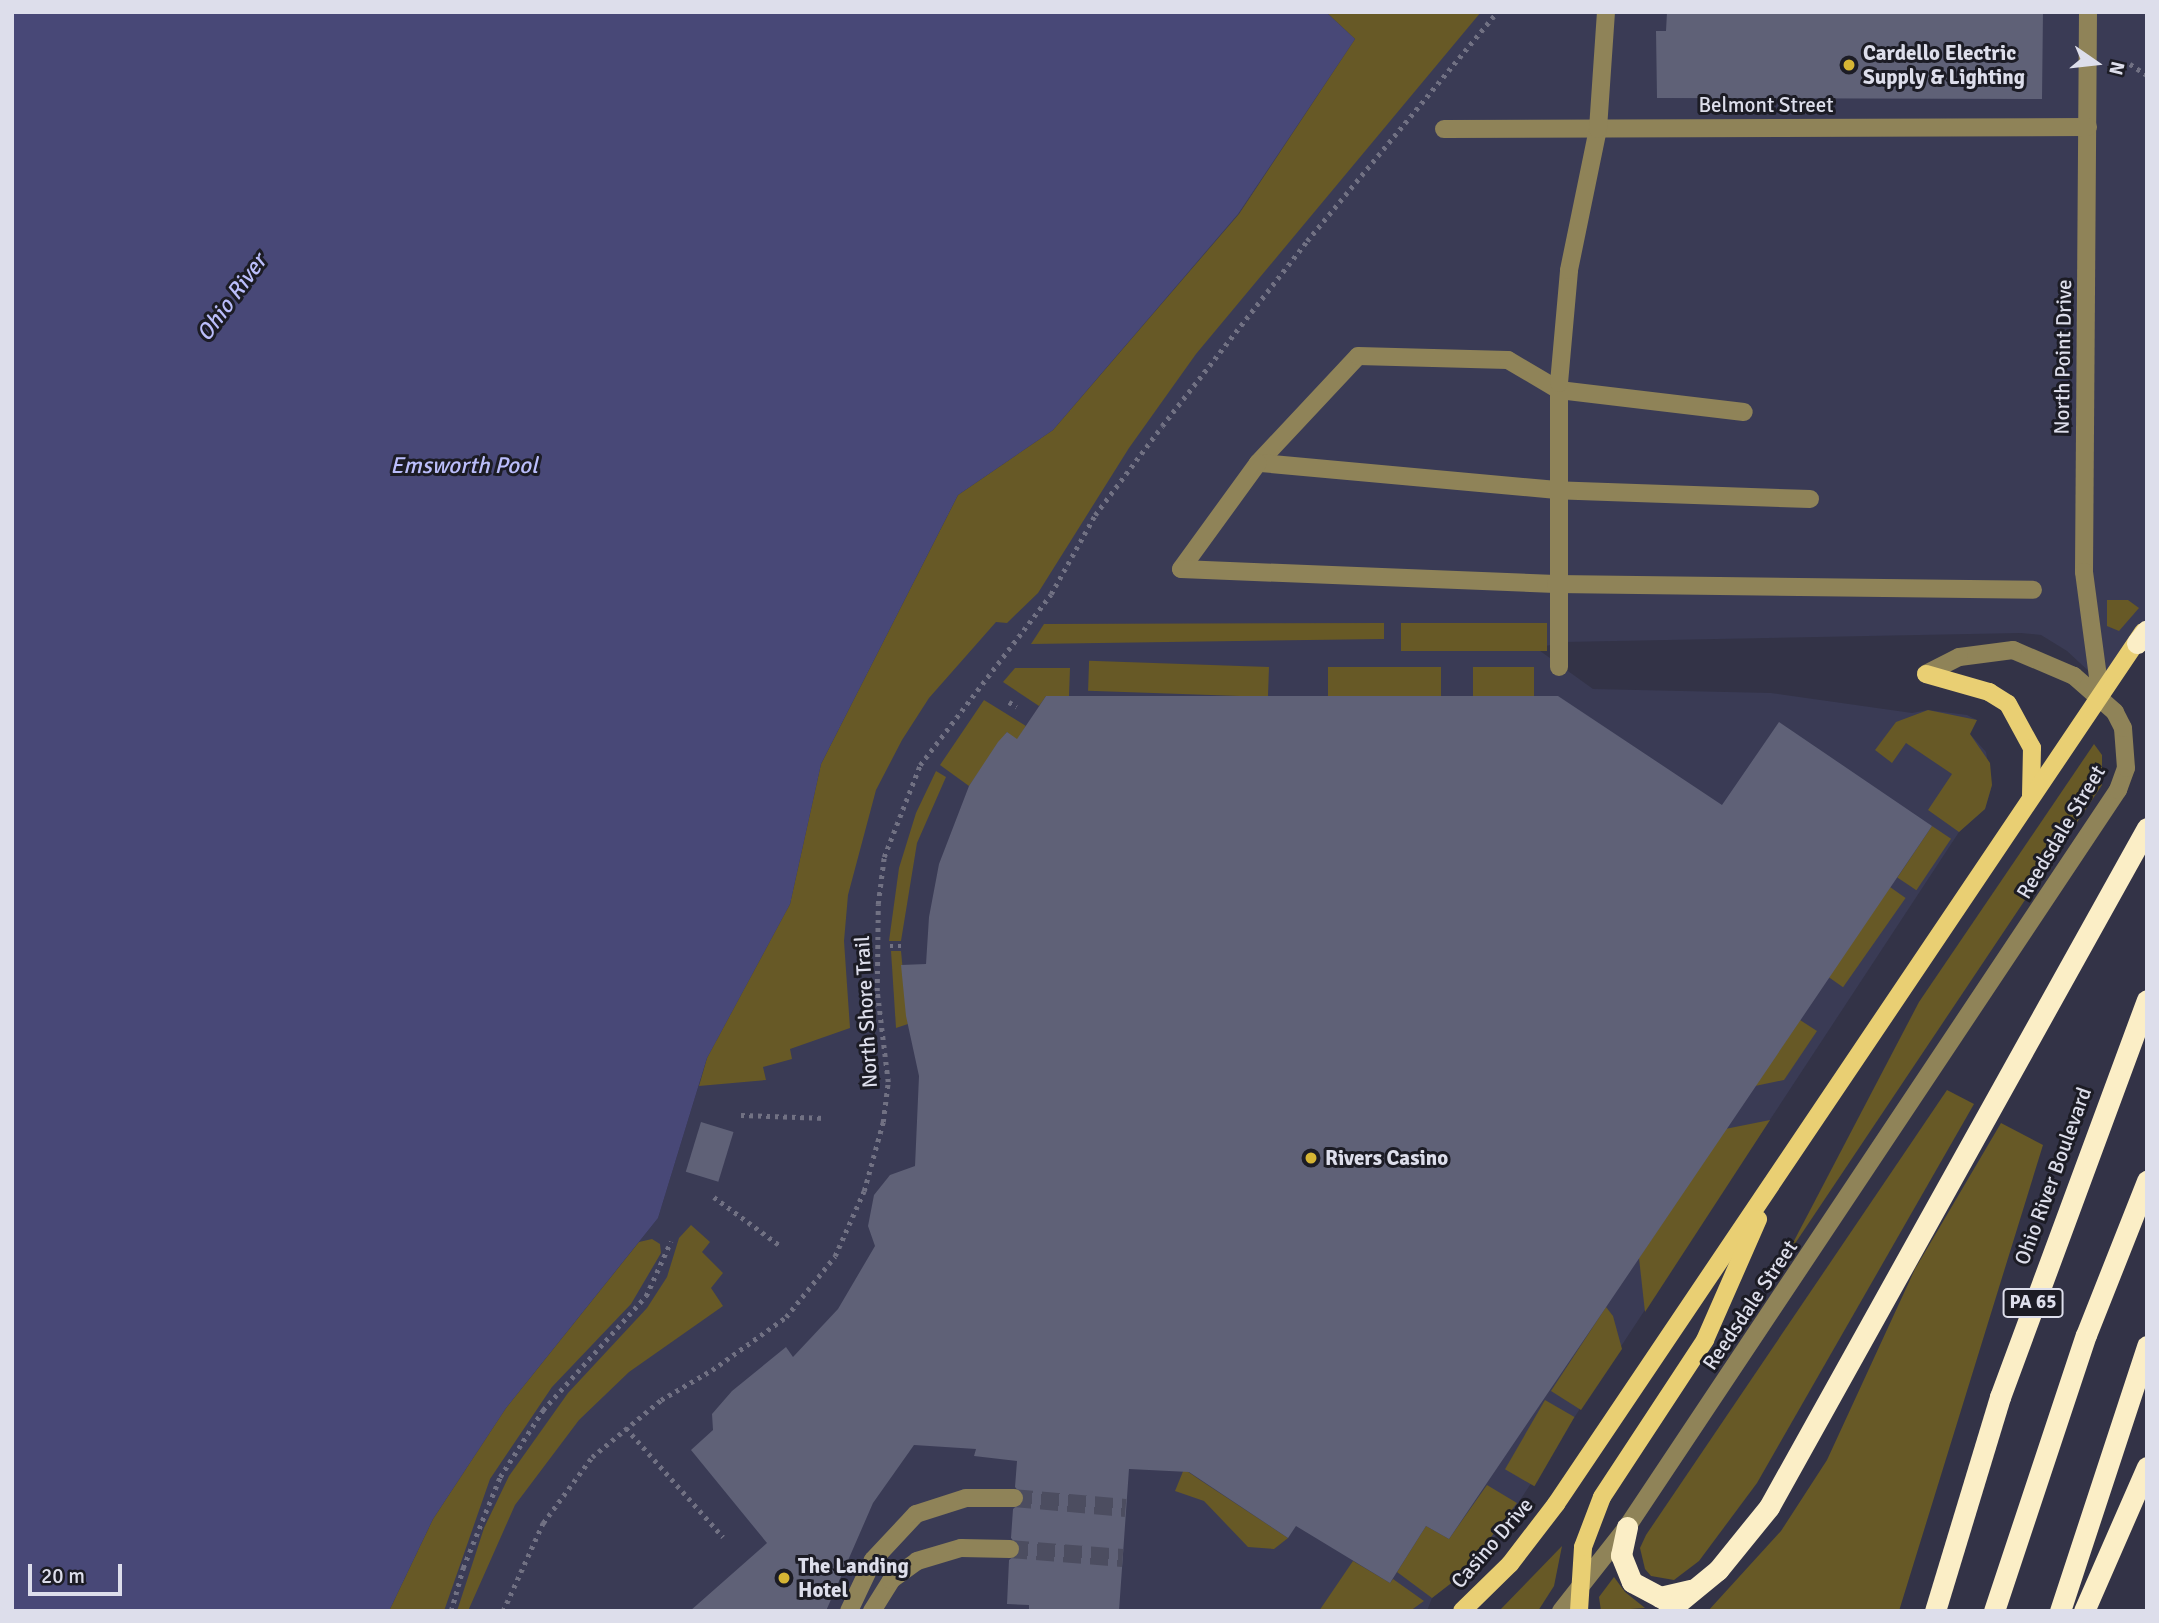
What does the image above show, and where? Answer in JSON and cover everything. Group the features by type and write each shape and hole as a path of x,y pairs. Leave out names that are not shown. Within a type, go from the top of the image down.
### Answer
{"highway":[{"path":"1668,1611 1718,1570 1769,1507 2147,828"},
{"name":"Ohio River Boulevard","path":"1935,1611 2000,1397 2147,1000"},
{"path":"1994,1611 2086,1335 2147,1181"},
{"path":"2060,1611 2147,1346"},
{"path":"2084,1611 2147,1467"},
{"path":"1627,1527 1621,1555 1632,1582 1660,1597 1697,1589"}],"main road":[{"path":"2101,700 2143,633"},
{"path":"1926,674 1989,692 2008,704 2032,748 2030,797"},
{"name":"Reedsdale Street","path":"1556,1504 2030,797 2101,700"},
{"path":"1579,1611 1578,1589 1583,1547 1602,1497 1705,1340 1777,1177"},
{"name":"Casino Drive","path":"1462,1611 1510,1563 1556,1504"}],"street":[{"path":"1559,667 1556,584 1559,390 1569,270 1598,129 1606,12"},
{"name":"North Point Drive","path":"2088,12 2084,572 2101,700"},
{"name":"Belmont Street","path":"1444,129 2088,127"},
{"path":"1744,412 1559,390 1508,360 1359,356 1258,463 1181,569 1556,584 2033,590"},
{"path":"1258,463 1557,491 1810,499"},
{"path":"1926,674 1959,657 2013,650 2074,676 2101,700"},
{"name":"Reedsdale Street","path":"1561,1611 1627,1527 2118,790 2127,749 2115,712 2101,700"},
{"path":"849,1611 873,1560 916,1514 966,1497 1014,1499"},
{"path":"872,1611 891,1580 917,1561 961,1548 1010,1549"}],"path":[{"name":"North Shore Trail","path":"503,1611 543,1523 592,1457 626,1428 786,1317 821,1277 849,1228 876,1152 888,1082 876,944 884,858 920,765 1051,594 1095,515 1162,426 1316,230 1497,12"},
{"path":"2130,64 2147,75"},
{"path":"1009,702 1017,707"},
{"path":"890,946 901,946"},
{"path":"741,1115 826,1118"},
{"path":"714,1198 782,1247"},
{"path":"451,1611 463,1568 507,1466 543,1410 646,1296 671,1241"},
{"path":"626,1428 723,1536"}],"shaded area":[{"path":"1326,12 2147,12 2147,626 2108,689 2067,651 2041,635 2021,633 1565,642 1536,648 1593,689 1771,693 1912,713 1928,710 1967,715 1977,720 1970,734 1986,752 1992,785 1985,809 1959,832 1499,1532 1463,1574 1432,1598 1427,1611 389,1611 433,1519 506,1408 658,1218 707,1058 821,764 958,495 1053,430 1124,347 1355,39"},
{"path":"1326,12 1481,12 1196,354 1129,448 1038,593 1007,623 996,622 929,698 902,740 876,790 848,895 844,941 850,1028 790,1049 792,1059 763,1067 766,1080 699,1086 707,1058 790,904 821,764 958,495 1053,430 1239,214 1355,39"},
{"path":"2107,600 2128,600 2139,608 2119,631 2107,626"},
{"path":"1384,623 1384,639 1031,644 1044,624"},
{"path":"1401,623 1547,623 1547,651 1401,651"},
{"path":"1089,661 1269,667 1268,697 1088,691"},
{"path":"1328,667 1441,667 1441,696 1328,696"},
{"path":"1473,667 1534,667 1534,696 1473,696"},
{"path":"1015,668 1070,668 1069,696 1046,696 1039,706 1003,682"},
{"path":"984,700 1026,726 1015,744 1007,732 969,786 940,765"},
{"path":"1928,710 1977,720 1970,734 1990,763 1992,785 1985,809 1959,832 1928,810 1952,774 1906,743 1892,763 1875,750 1896,722"},
{"path":"2094,744 2102,755 2102,785 1784,1260 1919,1002"},
{"path":"936,771 946,777 917,843 901,941 889,941 899,868 916,813"},
{"path":"1932,826 1951,839 1916,890 1897,877"},
{"path":"1890,887 1906,898 1843,987 1827,976"},
{"path":"891,951 901,951 908,1024 896,1028"},
{"path":"1800,1020 1817,1031 1784,1080 1755,1086"},
{"path":"1947,1090 1974,1104 1757,1483 1699,1561 1674,1580 1651,1576 1645,1569 1640,1548 1646,1535"},
{"path":"1770,1120 1645,1312 1639,1258 1725,1129"},
{"path":"2001,1123 2043,1145 1899,1611 1708,1611 1781,1531 1827,1460 1915,1269"},
{"path":"691,1225 710,1242 702,1252 723,1273 711,1288 723,1306 629,1372 579,1420 515,1505 468,1611 457,1611 484,1528 509,1476 568,1393 647,1308 667,1277 679,1238"},
{"path":"652,1239 660,1244 661,1253 631,1304 552,1387 490,1479 444,1611 389,1611 433,1519 506,1408 639,1242"},
{"path":"1606,1307 1613,1316 1622,1349 1581,1410 1551,1391"},
{"path":"1545,1400 1574,1417 1534,1486 1505,1469"},
{"path":"1184,1469 1288,1538 1274,1549 1248,1547 1204,1501 1175,1491"},
{"path":"1487,1485 1517,1503 1463,1574 1432,1598 1397,1572 1426,1526 1449,1539"},
{"path":"1562,1546 1554,1586 1538,1611 1499,1611"},
{"path":"1353,1561 1390,1583 1393,1579 1424,1601 1410,1611 1319,1611"},
{"path":"1614,1577 1625,1592 1645,1608 1601,1611 1599,1597"}],"water":[{"name":"Emsworth Pool","path":"12,12 1326,12 1355,39 1238,214 1053,430 958,495 821,764 790,904 707,1058 658,1218 506,1408 433,1519 389,1611 12,1611"}],"building":[{"name":"Cardello Electric Supply & Lighting","path":"1667,12 2043,12 2042,99 1657,98 1656,31 1666,31"},
{"name":"Rivers Casino","path":"1046,696 1558,696 1722,805 1779,722 1932,826 1449,1539 1426,1526 1390,1583 1296,1526 1288,1538 1189,1472 1129,1469 1119,1611 1029,1611 1029,1605 1007,1604 1009,1560 1021,1550 1011,1538 1013,1509 1025,1499 1015,1487 1017,1461 974,1456 976,1449 914,1445 873,1503 826,1611 690,1611 767,1543 691,1450 713,1430 712,1414 732,1391 786,1347 793,1357 838,1309 875,1246 868,1226 874,1195 890,1175 915,1166 919,1076 906,1016 901,965 926,964 929,917 939,864 969,786 998,742 1007,732 1017,739"},
{"path":"701,1122 734,1132 718,1182 686,1172"}],"tunnel":[{"path":"1014,1498 1126,1508"},
{"path":"1010,1549 1123,1558"}],"place":[{"name":"Cardello Electric Supply & Lighting","path":"1849,65"},
{"name":"Rivers Casino","path":"1311,1158"},
{"name":"The Landing Hotel","path":"784,1578"}],"water label":[{"name":"Ohio River","path":"232,298"}]}
